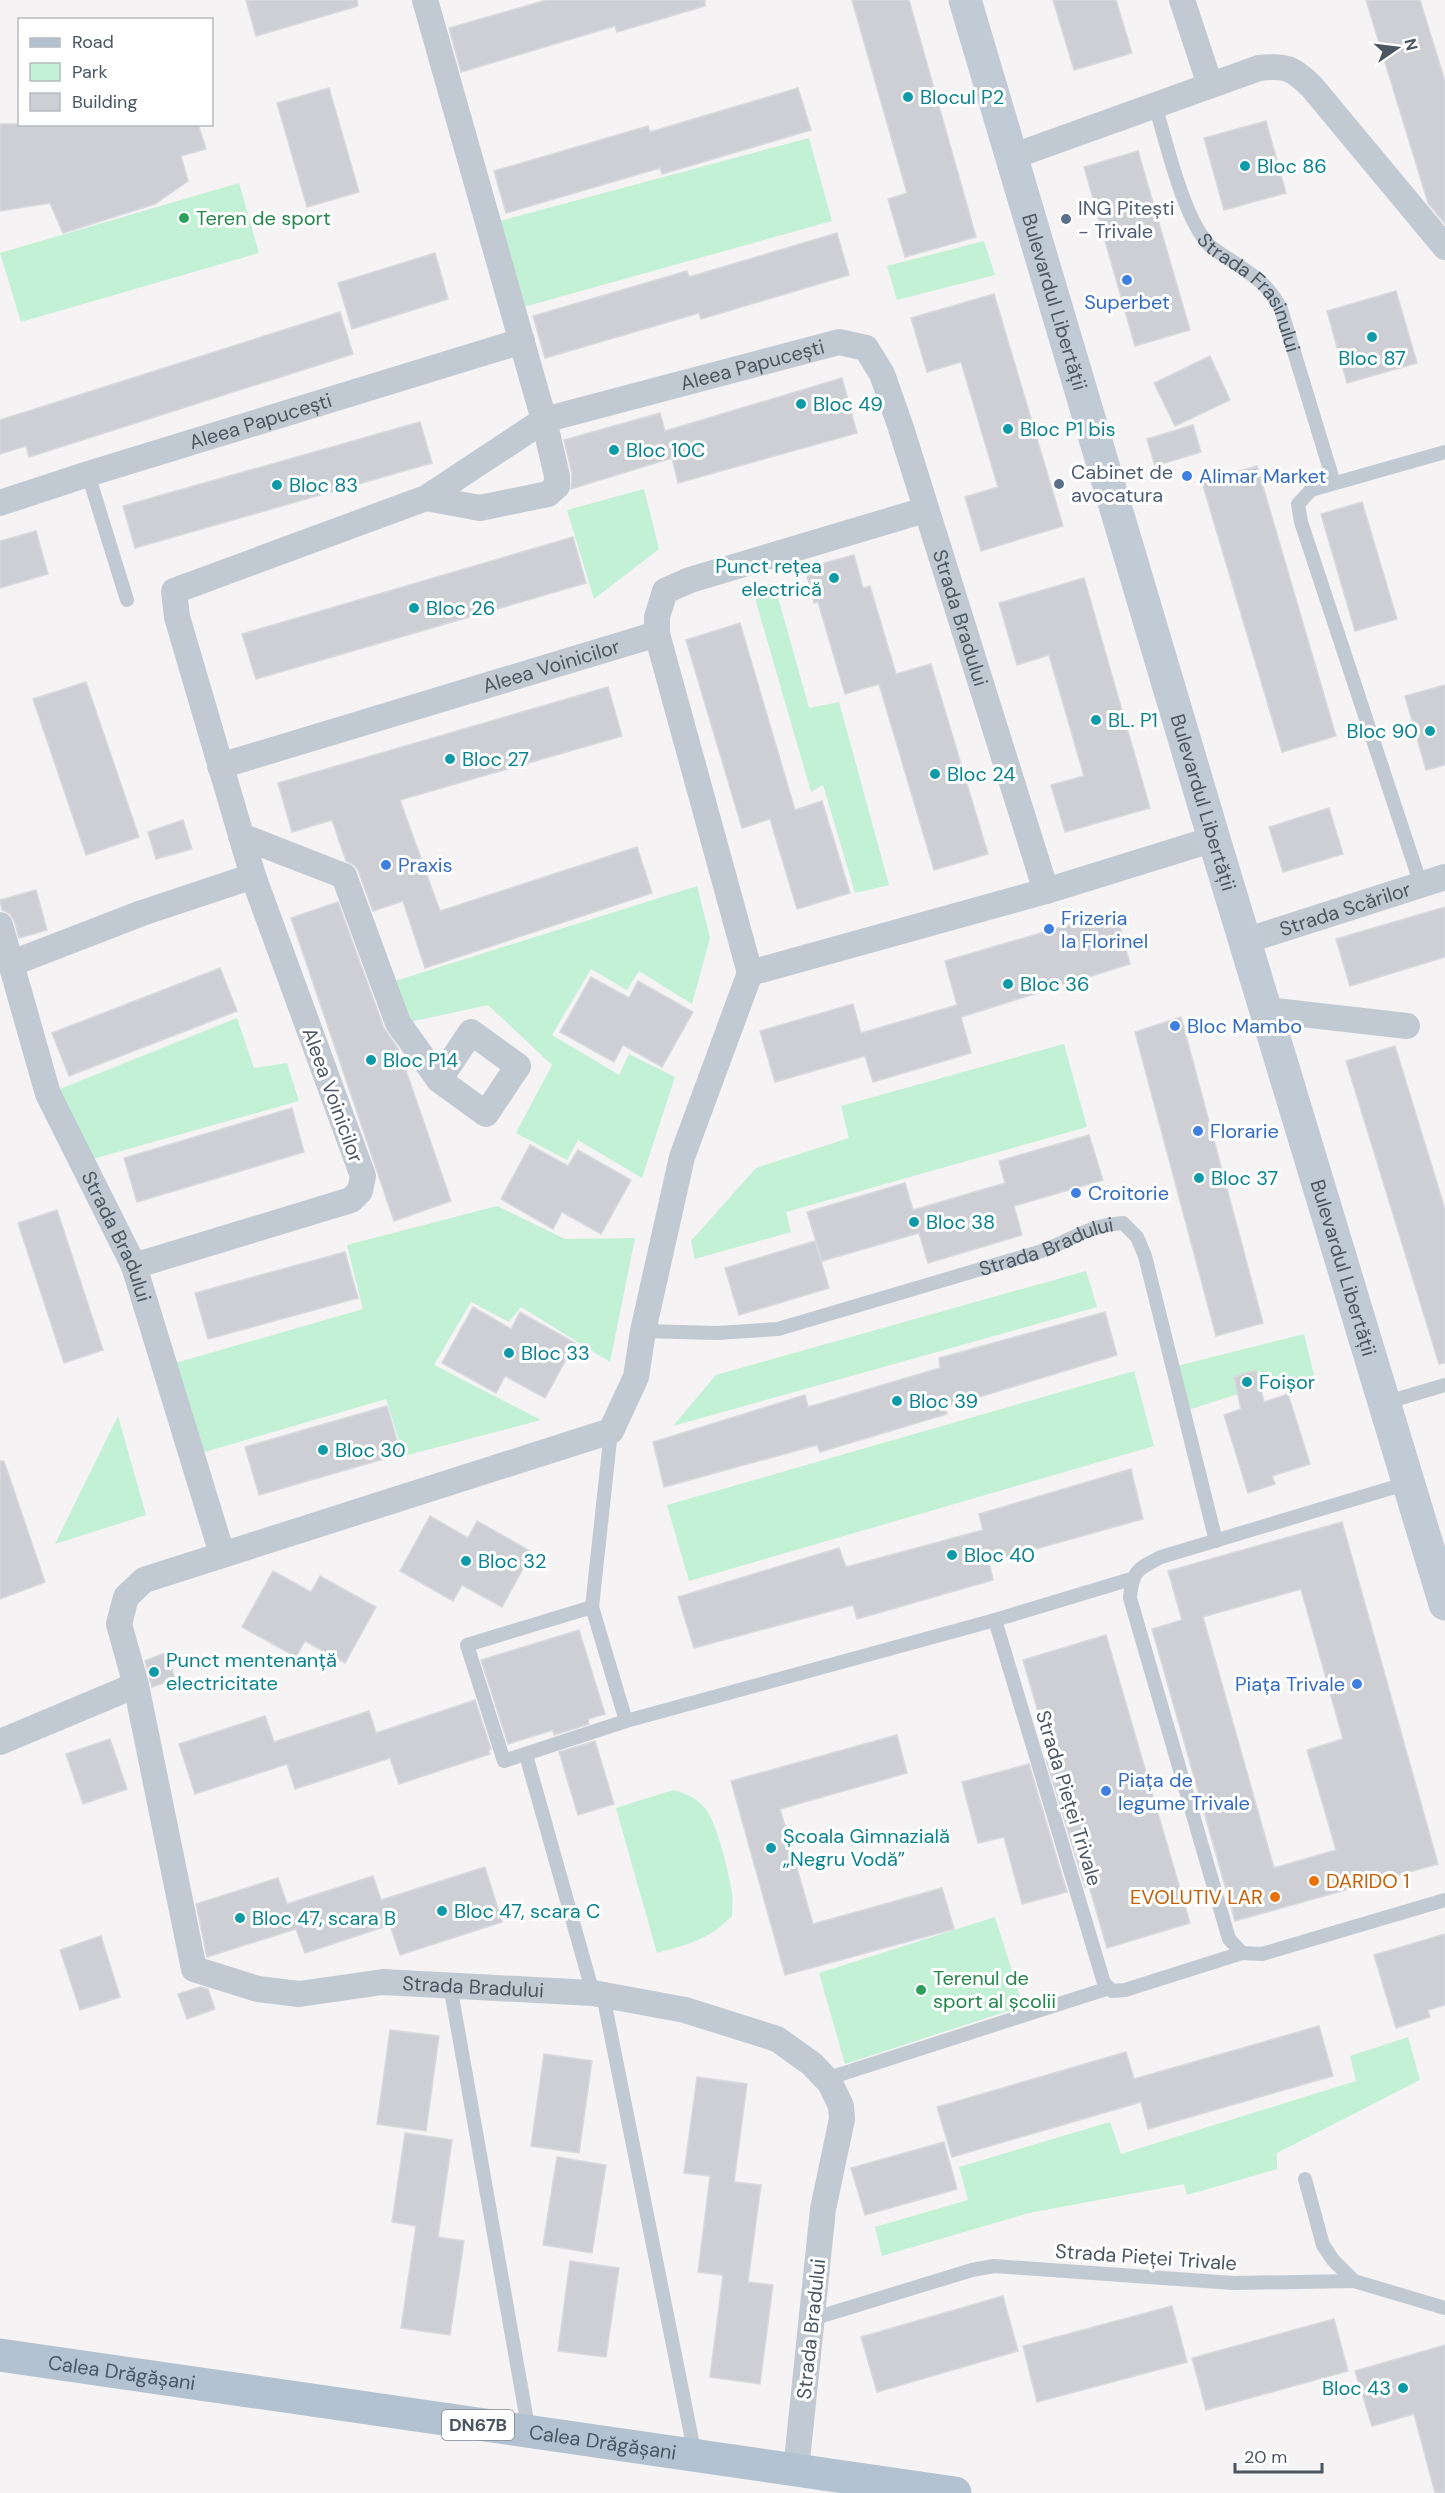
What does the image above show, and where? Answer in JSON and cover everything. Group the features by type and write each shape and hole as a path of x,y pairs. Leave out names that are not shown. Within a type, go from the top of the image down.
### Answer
{"main road":[{"name":"Bulevardul Libertății","path":"966,0 1214,839 1445,1604"},
{"name":"Calea Drăgășani","path":"0,2355 955,2493"}],"street":[{"path":"424,0 522,341 557,476 557,486 548,494 480,508 426,498"},
{"path":"1182,0 1210,85"},
{"path":"1011,157 1259,68 1278,65 1296,71 1312,87 1445,247"},
{"name":"Aleea Papucești","path":"0,503 522,341"},
{"name":"Aleea Papucești","path":"220,766 177,617 174,591 426,498 544,420 839,342 866,348"},
{"name":"Strada Bradului","path":"866,348 882,374 1046,891"},
{"path":"611,1431 636,1377 643,1331 682,1157 750,973 657,634 657,617 664,591 690,580 925,510"},
{"name":"Aleea Voinicilor","path":"134,1266 351,1200 360,1191 363,1176 253,876 220,766 657,634"},
{"path":"241,836 344,876 398,1023 439,1080"},
{"path":"750,973 1046,891 1214,839"},
{"path":"10,964 141,913 253,876"},
{"name":"Strada Scărilor","path":"1245,941 1433,881"},
{"name":"Strada Bradului","path":"0,925 48,1094 134,1266 222,1554"},
{"path":"1266,1010 1407,1026"},
{"name":"Strada Bradului","path":"611,1431 144,1580 126,1597 118,1624 136,1685 194,1969 258,1989 299,1994 383,1982 598,1994 685,2010 777,2039 813,2064 826,2079 841,2106 842,2119 823,2208 796,2470"},
{"path":"0,1742 136,1685"},
{"path":"0,1720 24,1732"}],"lane":[{"name":"Strada Frasinului","path":"1155,105 1190,215 1200,234 1212,248 1258,278 1272,291 1281,309 1334,483"},
{"path":"1433,881 1301,522 1298,504 1311,490 1445,452"},
{"path":"88,474 127,600"},
{"name":"Strada Bradului","path":"643,1331 717,1333 778,1329 1042,1251 1065,1243 1078,1233 1103,1225 1123,1223 1137,1237 1145,1256 1216,1541"},
{"path":"1384,1403 1445,1385"},
{"path":"611,1431 592,1607 626,1721"},
{"path":"1242,1953 1229,1938 1130,1598 1131,1579 1138,1568 1161,1557 1408,1483"},
{"path":"592,1607 467,1645 504,1761 626,1721 995,1620 1131,1579"},
{"name":"Strada Pieței Trivale","path":"995,1620 1104,1983 1109,1988"},
{"path":"526,1755 598,1994 695,2456"},
{"path":"826,2079 1109,1988 1112,1991 1125,1990 1242,1953 1262,1953 1445,1900"},
{"path":"450,1985 529,2432"},
{"path":"1305,2179 1323,2245 1333,2260 1354,2281"},
{"name":"Strada Pieței Trivale","path":"812,2319 972,2270 994,2266 1233,2283 1354,2281 1445,2308"}],"green space":[{"path":"809,138 832,221 520,308 496,222"},
{"name":"Teren de sport","path":"239,183 259,253 21,322 0,253"},
{"path":"984,241 995,275 897,300 887,266"},
{"path":"644,489 659,549 594,599 567,510"},
{"path":"774,583 809,708 839,702 889,885 855,893 823,785 811,792 752,588"},
{"path":"697,886 710,938 692,1004 639,971 627,990 591,969 552,1035 619,1075 629,1054 675,1077 642,1178 578,1140 567,1160 516,1133 552,1065 488,1005 405,1023 392,982"},
{"path":"237,1018 254,1068 287,1063 299,1101 89,1160 55,1091"},
{"path":"1064,1044 1087,1127 786,1212 791,1232 695,1259 691,1241 756,1168 849,1138 841,1106"},
{"path":"497,1206 565,1239 635,1238 610,1362 521,1307 509,1322 471,1302 434,1365 541,1420 404,1456 386,1399 198,1454 172,1364 363,1309 347,1245"},
{"path":"1086,1271 1097,1307 673,1426 716,1375"},
{"path":"1304,1334 1314,1375 1260,1388 1255,1371 1234,1377 1238,1394 1188,1410 1177,1366"},
{"path":"1134,1371 1154,1446 689,1581 667,1505"},
{"path":"118,1416 146,1515 55,1544"},
{"path":"673,1790 694,1799 705,1808 709,1815 718,1836 728,1873 732,1896 732,1916 706,1936 657,1953 616,1808"},
{"name":"Terenul de sport al școlii","path":"995,1917 1023,2006 845,2064 819,1973"},
{"path":"1408,2037 1420,2080 1277,2153 1277,2169 1187,2195 1184,2184 1029,2213 882,2256 875,2227 968,2200 959,2167 1110,2122 1121,2154 1356,2081 1350,2056"}],"building":[{"path":"246,0 357,0 358,6 256,36"},
{"path":"547,0 705,0 705,6 617,32 615,26 461,72 449,28"},
{"name":"Blocul P2","path":"852,0 909,0 976,237 905,257 888,199 907,193"},
{"path":"1053,0 1116,0 1132,53 1074,70"},
{"path":"1366,0 1420,0 1445,81 1445,224 1428,203"},
{"path":"329,88 359,192 307,207 277,103"},
{"path":"798,88 811,130 662,174 660,168 506,213 494,171 648,126 650,132"},
{"name":"Bloc 86","path":"1266,121 1286,193 1224,210 1204,138"},
{"path":"0,124 18,124 18,126 199,126 206,149 181,156 188,181 155,204 63,233 50,203 0,211"},
{"path":"1138,151 1190,330 1135,346 1084,167"},
{"path":"837,233 849,275 701,319 699,313 545,358 533,316 687,271 689,277"},
{"path":"435,253 448,299 352,329 338,283"},
{"name":"Bloc 87","path":"1396,291 1417,363 1347,383 1327,311"},
{"name":"Bloc P1 bis","path":"994,294 1063,526 981,551 965,497 998,487 961,362 927,372 911,318"},
{"path":"340,312 353,354 29,457 26,446 0,454 0,420"},
{"path":"1210,356 1230,400 1175,426 1154,383"},
{"name":"Bloc 49","path":"842,378 857,433 678,483 672,458 571,489 572,473 564,440 660,413 665,431"},
{"name":"Bloc 83","path":"420,422 432,463 135,548 123,506"},
{"path":"1193,425 1201,452 1155,466 1147,439"},
{"path":"1257,466 1336,736 1282,752 1202,482"},
{"path":"1362,502 1397,619 1355,631 1321,514"},
{"path":"36,531 48,574 0,588 0,541"},
{"name":"Bloc 26","path":"573,537 586,583 256,679 242,634"},
{"name":"Bloc 24","path":"854,555 863,588 870,586 896,674 931,664 988,854 934,870 879,684 845,694 818,602 814,603 805,568"},
{"name":"BL. P1","path":"1084,578 1150,808 1065,832 1051,785 1084,776 1049,655 1017,665 999,603"},
{"path":"740,623 795,810 822,801 850,893 797,909 770,819 742,828 686,640"},
{"path":"86,682 139,837 86,855 33,699"},
{"name":"Bloc 90","path":"1445,685 1445,765 1426,770 1405,696"},
{"path":"608,687 622,736 400,800 440,911 637,847 652,893 425,968 403,901 373,911 358,870 346,861 332,820 292,832 278,783"},
{"path":"1329,808 1343,854 1283,872 1269,827"},
{"path":"183,820 192,849 156,859 148,832"},
{"path":"36,890 47,930 19,938 14,920 10,914 2,910 0,900"},
{"name":"Bloc P14","path":"338,902 384,1028 399,1050 451,1201 394,1221 291,918"},
{"path":"1445,907 1445,957 1350,986 1336,939"},
{"name":"Bloc 36","path":"1116,911 1130,964 961,1017 971,1053 873,1082 865,1056 775,1082 760,1031 853,1004 861,1033 957,1005 945,961"},
{"path":"220,968 237,1011 69,1076 52,1033"},
{"path":"591,977 629,998 638,981 693,1012 662,1067 623,1045 614,1062 560,1032"},
{"name":"Bloc 37","path":"1181,1017 1263,1323 1216,1336 1135,1032"},
{"path":"1395,1046 1445,1209 1445,1363 1439,1364 1346,1061"},
{"path":"292,1108 304,1152 137,1202 124,1158"},
{"name":"Bloc 38","path":"1089,1135 1103,1180 1014,1206 1022,1235 928,1263 919,1233 822,1261 807,1212 905,1183 913,1210 1005,1183 999,1161"},
{"path":"530,1145 568,1166 578,1150 631,1180 601,1234 562,1212 553,1229 501,1199"},
{"path":"57,1210 103,1350 64,1363 18,1223"},
{"path":"815,1241 829,1288 739,1315 725,1268"},
{"path":"345,1252 358,1298 208,1339 195,1293"},
{"name":"Bloc 33","path":"473,1307 511,1329 520,1312 575,1343 545,1398 505,1376 496,1393 442,1363"},
{"name":"Bloc 39","path":"1105,1312 1117,1355 946,1407 947,1414 820,1452 817,1445 664,1487 653,1442 805,1395 808,1407 940,1368 939,1358"},
{"path":"1256,1370 1264,1402 1288,1394 1310,1464 1272,1476 1275,1484 1248,1493 1224,1415 1241,1409 1234,1377"},
{"name":"Bloc 30","path":"387,1406 401,1454 259,1495 245,1447"},
{"path":"0,1461 4,1461 45,1582 0,1599"},
{"name":"Bloc 40","path":"1131,1469 1143,1519 989,1562 993,1580 857,1619 853,1605 694,1648 678,1597 839,1548 846,1567 983,1530 979,1514"},
{"name":"Bloc 32","path":"430,1516 468,1538 477,1521 532,1552 502,1607 462,1585 453,1601 400,1571"},
{"name":"Piața Trivale","path":"1342,1522 1438,1864 1235,1921 1152,1629 1182,1620 1168,1571","holes":["1301,1589 1343,1739 1307,1750 1336,1850 1274,1868 1203,1617"]},
{"path":"273,1571 311,1592 320,1576 376,1607 345,1663 305,1641 296,1657 242,1627"},
{"path":"579,1630 605,1714 588,1719 589,1724 554,1735 553,1730 508,1744 481,1660"},
{"name":"Piața de legume Trivale","path":"1106,1635 1190,1923 1107,1948 1089,1886 1085,1887 1046,1759 1051,1757 1023,1660"},
{"name":"Punct mentenanță electricitate","path":"167,1652 175,1679 152,1687 145,1661"},
{"path":"475,1700 491,1749 490,1754 399,1784 390,1758 295,1789 287,1764 195,1794 179,1744 265,1716 274,1742 369,1711 376,1733"},
{"name":"Școala Gimnazială „Negru Vodă”","path":"897,1735 907,1773 780,1809 813,1924 942,1888 954,1929 785,1975 731,1781"},
{"path":"110,1739 127,1789 83,1804 66,1754"},
{"path":"595,1741 614,1804 578,1815 559,1752"},
{"path":"1029,1764 1067,1892 1022,1904 1004,1837 978,1843 962,1782"},
{"path":"485,1867 502,1922 400,1955 390,1925 305,1953 296,1929 207,1957 196,1904 278,1878 287,1904 373,1876 381,1900"},
{"path":"1445,1934 1445,2005 1428,2010 1430,2017 1396,2028 1374,1955"},
{"path":"101,1936 120,1997 80,2010 60,1950"},
{"path":"200,1987 208,1989 215,2009 187,2019 178,1994"},
{"path":"1319,2026 1333,2076 1148,2129 1141,2102 952,2157 937,2107 1126,2052 1134,2079"},
{"path":"390,2030 439,2036 426,2131 377,2124"},
{"path":"544,2054 592,2061 579,2153 531,2146"},
{"path":"697,2077 747,2084 734,2182 761,2185 748,2282 773,2285 760,2384 710,2377 723,2275 698,2272 710,2176 684,2173"},
{"path":"405,2133 452,2140 438,2237 464,2241 450,2335 401,2328 416,2226 392,2222"},
{"path":"944,2142 957,2189 865,2215 851,2168"},
{"path":"557,2157 606,2165 592,2253 543,2245"},
{"path":"570,2261 619,2268 606,2357 558,2351"},
{"path":"1003,2296 1018,2351 877,2392 861,2337"},
{"path":"1172,2306 1187,2362 1037,2402 1023,2346"},
{"path":"1334,2319 1348,2371 1206,2410 1192,2358"},
{"name":"Bloc 43","path":"1445,2345 1445,2493 1435,2493 1414,2414 1372,2426 1355,2371"}],"place":[{"name":"Blocul P2","path":"908,97"},
{"name":"Bloc 86","path":"1245,166"},
{"name":"Teren de sport","path":"184,218"},
{"name":"ING Pitești - Trivale","path":"1066,219"},
{"name":"Superbet","path":"1127,280"},
{"name":"Bloc 87","path":"1372,337"},
{"name":"Bloc 49","path":"801,404"},
{"name":"Bloc P1 bis","path":"1008,429"},
{"name":"Bloc 10C","path":"614,450"},
{"name":"Alimar Market","path":"1187,476"},
{"name":"Cabinet de avocatura","path":"1059,484"},
{"name":"Bloc 83","path":"277,485"},
{"name":"Punct rețea electrică","path":"834,578"},
{"name":"Bloc 26","path":"414,608"},
{"name":"BL. P1","path":"1096,720"},
{"name":"Bloc 90","path":"1430,731"},
{"name":"Bloc 27","path":"450,759"},
{"name":"Bloc 24","path":"935,774"},
{"name":"Praxis","path":"386,865"},
{"name":"Frizeria la Florinel","path":"1049,929"},
{"name":"Bloc 36","path":"1008,984"},
{"name":"Bloc Mambo","path":"1175,1026"},
{"name":"Bloc P14","path":"371,1060"},
{"name":"Florarie","path":"1198,1131"},
{"name":"Bloc 37","path":"1199,1178"},
{"name":"Croitorie","path":"1076,1193"},
{"name":"Bloc 38","path":"914,1222"},
{"name":"Bloc 33","path":"509,1353"},
{"name":"Foișor","path":"1247,1382"},
{"name":"Bloc 39","path":"897,1401"},
{"name":"Bloc 30","path":"323,1450"},
{"name":"Bloc 40","path":"952,1555"},
{"name":"Bloc 32","path":"466,1561"},
{"name":"Punct mentenanță electricitate","path":"154,1672"},
{"name":"Piața Trivale","path":"1357,1684"},
{"name":"Piața de legume Trivale","path":"1106,1791"},
{"name":"Școala Gimnazială „Negru Vodă”","path":"771,1848"},
{"name":"DARIDO 1","path":"1314,1881"},
{"name":"EVOLUTIV LAR","path":"1275,1897"},
{"name":"Bloc 47, scara C","path":"442,1911"},
{"name":"Bloc 47, scara B","path":"240,1918"},
{"name":"Terenul de sport al școlii","path":"921,1990"},
{"name":"Bloc 43","path":"1403,2388"}]}
